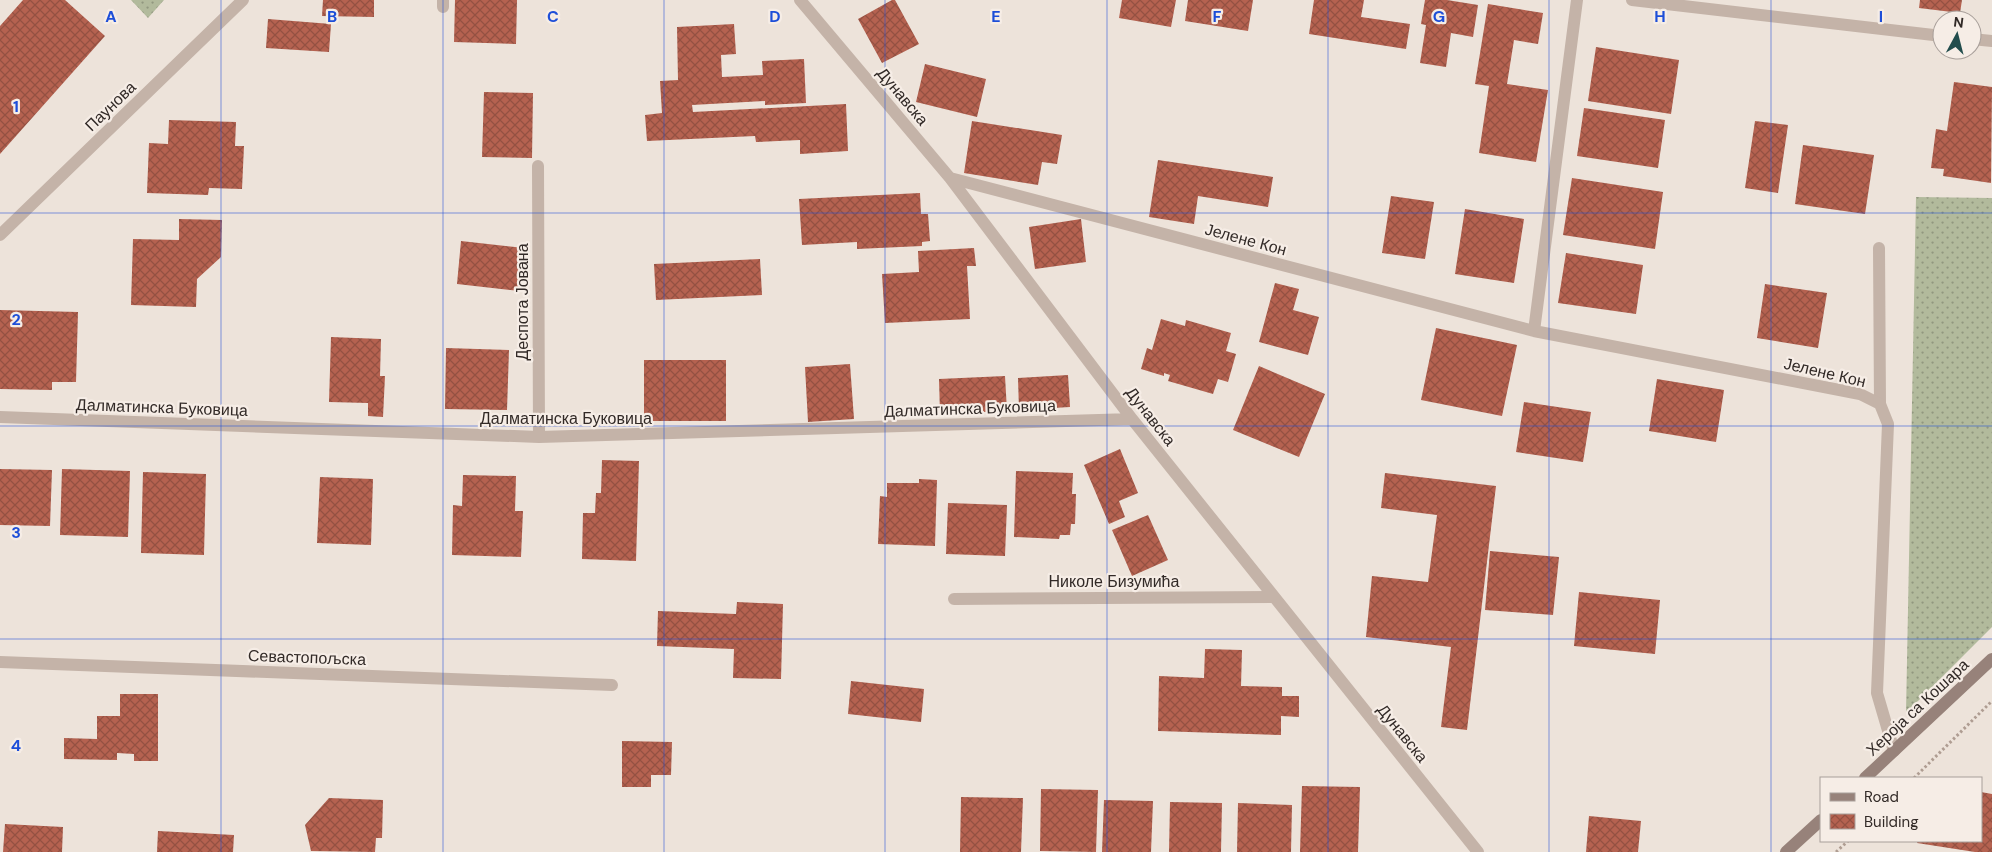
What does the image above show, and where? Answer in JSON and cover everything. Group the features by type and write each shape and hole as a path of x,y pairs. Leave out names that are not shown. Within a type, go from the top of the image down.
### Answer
{"street":[{"name":"Паунова","path":"0,235 243,0"},
{"name":"Дунавска","path":"800,0 950,178 1132,419 1478,852"},
{"path":"1534,331 1577,0"},
{"path":"1632,0 1729,6 1932,35"},
{"name":"Деспота Јована","path":"538,166 539,437"},
{"name":"Јелене Кон","path":"950,178 1534,331 1860,394 1880,404 1888,424 1877,693 1894,751"},
{"path":"1879,248 1880,404"},
{"name":"Далматинска Буковица","path":"0,417 539,437 1132,419"},
{"name":"Николе Бизумића","path":"954,599 1274,596"},
{"name":"Хероја са Кошара","path":"1866,777 1992,659"},
{"name":"Севастопољска","path":"0,662 612,685"},
{"path":"1786,852 1820,821"}],"path":[{"path":"1915,777 1992,701"},
{"path":"1836,852 1847,842"}],"green space":[{"path":"131,0 164,0 148,18"},
{"path":"1916,197 1992,198 1992,627 1906,713"}],"building":[{"path":"23,0 65,0 105,36 0,154 0,26"},
{"path":"323,0 374,0 374,17 322,16"},
{"path":"455,0 517,0 516,44 454,42"},
{"path":"895,0 919,44 882,63 858,19"},
{"path":"1122,0 1176,0 1171,27 1119,18"},
{"path":"1188,0 1253,0 1248,31 1185,21"},
{"path":"1314,0 1364,0 1361,17 1410,24 1406,49 1309,34"},
{"path":"1425,0 1447,0 1478,5 1473,37 1451,33 1446,67 1420,63 1426,25 1421,24"},
{"path":"1920,0 1962,0 1960,10 1919,8"},
{"path":"1488,4 1543,13 1538,44 1514,40 1507,84 1548,90 1536,162 1479,153 1489,86 1475,84"},
{"path":"268,19 331,24 329,52 266,48"},
{"path":"734,24 736,54 721,55 722,77 763,75 762,61 804,59 806,103 765,105 765,101 692,105 693,112 846,104 848,151 800,154 800,140 756,142 755,136 647,141 645,115 662,113 660,81 678,80 677,27"},
{"path":"1596,47 1679,60 1671,114 1588,101"},
{"path":"925,64 986,79 977,117 916,102"},
{"path":"1954,82 1992,87 1991,183 1943,176 1944,169 1931,168 1936,129 1947,131"},
{"path":"484,92 533,93 532,158 482,157"},
{"path":"1584,108 1665,120 1658,168 1577,156"},
{"path":"169,120 236,122 235,146 244,146 242,189 209,188 208,195 147,193 149,143 168,144"},
{"path":"972,121 1062,135 1057,164 1042,162 1038,185 964,173"},
{"path":"1755,121 1788,125 1778,193 1745,188"},
{"path":"1803,145 1874,155 1865,214 1795,204"},
{"path":"1158,160 1273,177 1268,207 1198,196 1194,224 1149,217"},
{"path":"1572,178 1663,192 1655,249 1563,235"},
{"path":"920,193 921,214 928,214 930,241 922,242 922,246 857,249 857,242 802,245 799,199"},
{"path":"1391,196 1434,202 1425,259 1382,253"},
{"path":"1465,209 1524,219 1514,283 1455,274"},
{"path":"179,219 222,220 221,257 197,279 196,307 131,305 133,239 179,240"},
{"path":"1081,219 1086,262 1035,269 1029,227"},
{"path":"461,241 524,248 520,291 457,284"},
{"path":"974,248 976,266 967,266 970,319 885,323 882,274 919,272 918,251"},
{"path":"1566,253 1643,265 1636,314 1558,303"},
{"path":"760,259 762,295 656,300 654,264"},
{"path":"1275,283 1299,289 1293,310 1319,317 1308,355 1259,342"},
{"path":"1765,284 1827,293 1818,348 1757,338"},
{"path":"0,310 78,312 76,382 52,382 52,390 0,389"},
{"path":"1161,319 1185,326 1186,320 1231,333 1226,351 1236,354 1228,382 1218,379 1213,394 1168,381 1170,375 1164,373 1164,376 1141,369 1147,348 1152,350"},
{"path":"1436,328 1517,345 1502,416 1421,400"},
{"path":"331,337 381,339 380,376 385,376 383,417 368,416 368,403 329,402"},
{"path":"446,348 509,350 507,410 445,409"},
{"path":"644,360 726,360 726,421 644,421"},
{"path":"850,364 854,419 808,422 805,367"},
{"path":"1259,366 1325,394 1299,457 1233,430"},
{"path":"1068,375 1070,407 1019,410 1018,378"},
{"path":"1005,376 1007,411 940,414 939,379"},
{"path":"1657,379 1724,390 1716,442 1649,431"},
{"path":"1524,402 1591,412 1583,462 1516,452"},
{"path":"1120,449 1138,493 1119,501 1125,517 1109,524 1084,465"},
{"path":"602,460 639,461 636,561 582,559 583,513 595,513 596,493 601,493"},
{"path":"0,469 52,470 50,526 0,525"},
{"path":"62,469 130,471 128,537 60,535"},
{"path":"1016,471 1073,473 1072,494 1076,494 1075,524 1071,524 1070,535 1060,535 1059,539 1014,537"},
{"path":"143,472 206,474 204,555 141,553"},
{"path":"1385,473 1496,486 1467,730 1441,727 1451,647 1366,637 1372,576 1428,582 1437,515 1381,508"},
{"path":"463,475 516,476 515,511 523,511 521,557 452,555 453,505 462,506"},
{"path":"320,477 373,479 371,545 317,543"},
{"path":"919,479 937,480 935,546 878,544 880,496 887,497 887,483 919,483"},
{"path":"948,503 1007,505 1005,556 946,554"},
{"path":"1148,515 1168,560 1132,576 1112,530"},
{"path":"1490,551 1559,557 1553,615 1485,610"},
{"path":"1579,592 1660,600 1655,654 1574,646"},
{"path":"737,602 783,604 781,679 733,678 734,649 657,646 658,611 736,614"},
{"path":"1205,649 1242,650 1241,686 1282,687 1282,696 1299,696 1299,717 1281,716 1281,735 1158,731 1159,676 1204,678"},
{"path":"851,681 924,689 921,722 848,714"},
{"path":"120,694 158,694 158,761 134,761 134,754 117,753 117,760 64,759 64,738 97,739 97,716 120,716"},
{"path":"622,741 672,742 671,775 651,775 651,787 622,787"},
{"path":"1302,786 1360,787 1358,852 1300,852"},
{"path":"1041,789 1098,790 1096,852 1040,851"},
{"path":"1982,792 1992,794 1992,852 1975,852 1917,843 1982,842"},
{"path":"961,797 1023,798 1021,852 960,852"},
{"path":"329,798 383,800 382,838 376,838 375,852 311,851 305,825"},
{"path":"1104,800 1153,801 1151,852 1102,852"},
{"path":"1170,802 1222,803 1221,852 1169,852"},
{"path":"1238,803 1292,805 1291,852 1237,852"},
{"path":"1589,816 1641,821 1638,852 1586,852"},
{"path":"5,824 63,827 62,852 3,852"},
{"path":"158,831 234,835 233,852 157,852"}]}
